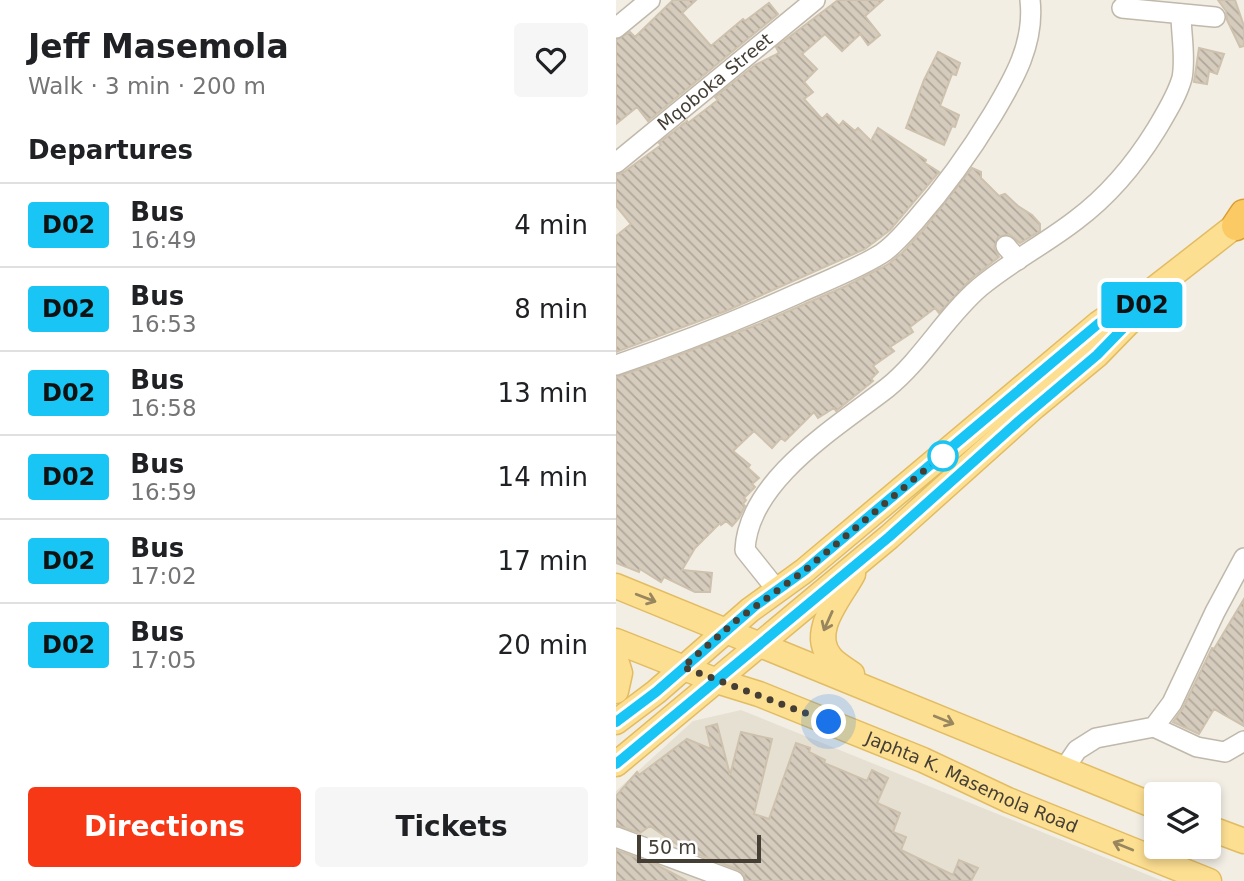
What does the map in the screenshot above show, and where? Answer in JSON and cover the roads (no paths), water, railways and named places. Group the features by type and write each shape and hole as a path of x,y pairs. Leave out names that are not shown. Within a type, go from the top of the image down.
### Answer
{"main road":[{"path":"616,722 656,692 724,631 844,537 1098,324 1149,293 1241,220"},
{"path":"616,764 860,561 1097,355 1133,318 1149,293"},
{"path":"860,561 829,616 822,635 832,659 880,695"},
{"path":"616,586 1144,802"},
{"name":"Japhta K. Masemola Road","path":"616,641 717,681 759,694 923,760 1008,800 1209,881"},
{"path":"616,660 620,673 616,691"},
{"path":"1221,833 1244,842"}],"street":[{"path":"616,28 650,0"},
{"name":"Mqoboka Street","path":"616,163 815,0"},
{"path":"616,365 754,313 848,271 881,254 893,244 942,191 980,137 1018,72 1026,50 1031,19 1030,0"},
{"path":"1122,8 1215,17"},
{"path":"777,590 745,550 747,530 752,518 786,469 831,429 898,378 926,350 954,312 1012,253 1090,209 1132,166 1150,141 1177,92 1182,76 1181,14"},
{"path":"1154,727 1172,704 1215,612 1244,558"},
{"path":"1064,769 1077,750 1096,738 1154,727 1197,747 1225,752 1244,741"},
{"path":"616,837 734,881"}]}
